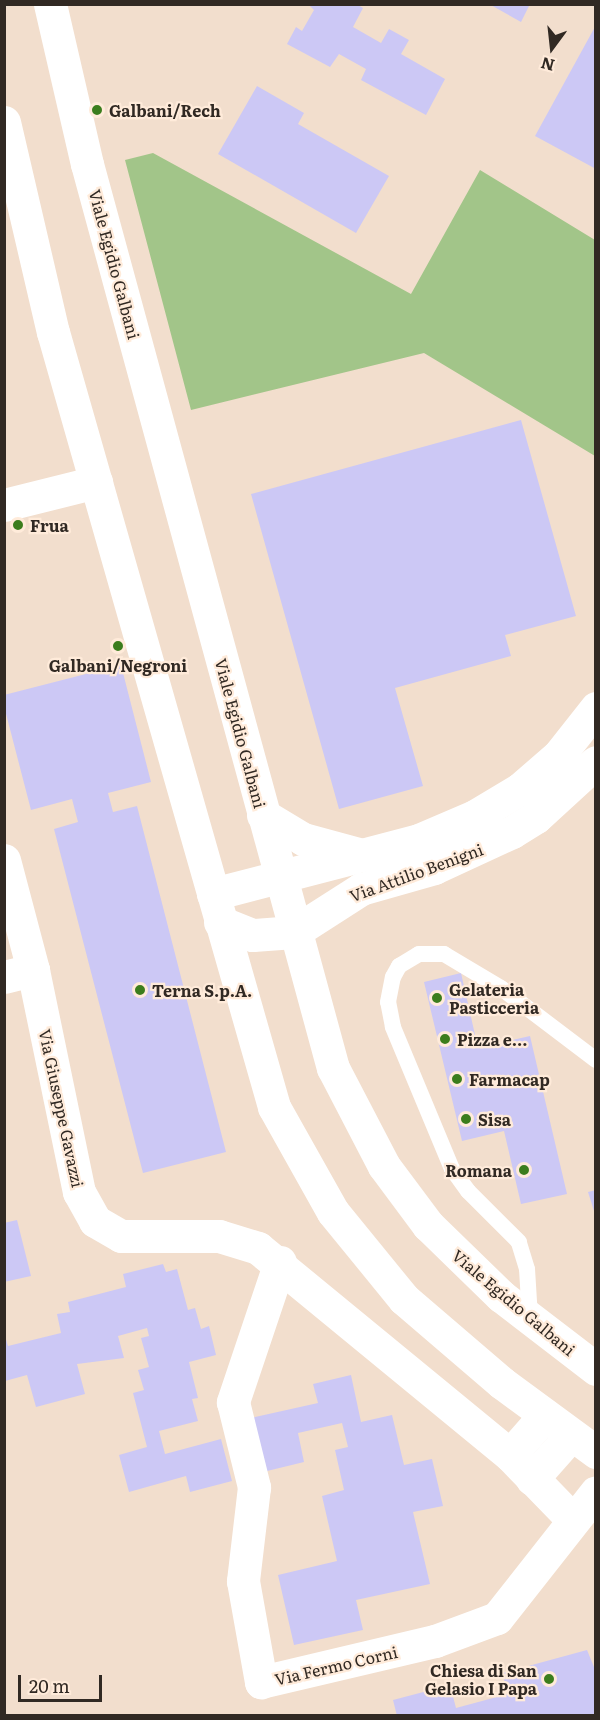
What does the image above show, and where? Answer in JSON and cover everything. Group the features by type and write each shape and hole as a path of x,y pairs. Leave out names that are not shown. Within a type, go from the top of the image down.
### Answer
{"street":[{"name":"Viale Egidio Galbani","path":"50,4 87,164 278,876 333,1068 384,1166 438,1237 530,1319 596,1369"},
{"path":"4,122 36,268 274,1107 327,1204 420,1314 583,1444 532,1479"},
{"path":"4,505 96,482"},
{"name":"Via Attilio Benigni","path":"263,815 303,840 362,855 419,840 499,803 559,755 596,708"},
{"name":"Via Attilio Benigni","path":"217,908 254,935 294,932 352,893 453,861 512,832 536,817 596,762"},
{"path":"217,908 278,876 362,855"},
{"name":"Via Giuseppe Gavazzi","path":"4,860 19,973 79,1192 95,1221 111,1232 135,1239 228,1238 280,1262 510,1455 571,1518"},
{"name":"Via Fermo Corni","path":"280,1262 233,1402 254,1487 243,1581 261,1682 435,1641 497,1618 547,1559 571,1518"},
{"path":"510,1455 545,1415"},
{"path":"571,1518 596,1492"}],"lane":[{"path":"530,1319 527,1269 519,1242 468,1191 452,1168 393,1027 388,1002 393,977 399,966 419,954 444,954 501,988 596,1060"}],"green space":[{"path":"153,153 411,294 480,170 595,240 595,456 424,353 191,410 125,160"}],"building":[{"path":"308,4 356,4 363,8 353,27 381,43 389,29 409,40 401,54 445,79 426,115 361,80 366,69 339,54 330,67 287,44 296,27 302,31 314,10"},
{"path":"489,4 530,4 521,22"},
{"path":"596,25 594,120 596,169 535,136"},
{"path":"257,86 304,113 298,124 389,176 356,233 218,154"},
{"path":"521,420 576,616 505,635 511,656 395,688 423,786 339,809 251,494"},
{"name":"Terna S.p.A.","path":"121,665 151,782 108,793 113,812 137,806 226,1152 143,1173 54,829 78,822 72,799 31,810 4,706 4,695"},
{"path":"461,973 478,1048 530,1036 567,1194 521,1204 504,1131 462,1141 424,982"},
{"path":"596,1190 596,1214 595,1214 588,1192"},
{"path":"17,1220 31,1276 4,1282 4,1223"},
{"path":"163,1264 166,1272 177,1269 188,1310 195,1308 201,1329 209,1326 216,1355 189,1362 198,1398 192,1399 198,1421 159,1431 165,1454 221,1439 232,1481 190,1492 186,1476 129,1492 119,1455 147,1447 133,1393 144,1390 138,1370 149,1367 141,1338 149,1336 147,1328 118,1336 124,1358 77,1364 85,1394 36,1407 27,1375 5,1381 5,1336 8,1346 61,1333 57,1314 70,1312 68,1302 126,1287 123,1274"},
{"path":"351,1375 361,1422 392,1415 404,1465 432,1459 443,1506 413,1512 430,1584 356,1600 363,1630 294,1645 278,1575 337,1561 322,1496 344,1490 335,1450 348,1447 342,1423 298,1433 304,1462 263,1472 251,1418 318,1403 313,1384"},
{"name":"Chiesa di San Gelasio I Papa","path":"587,1650 596,1672 596,1716 397,1716 393,1700 450,1685 456,1708 508,1694 502,1673"}],"place":[{"name":"Galbani/Rech","path":"97,110"},
{"name":"Frua","path":"18,525"},
{"name":"Galbani/Negroni","path":"118,646"},
{"name":"Terna S.p.A.","path":"140,990"},
{"name":"Gelateria Pasticceria","path":"437,998"},
{"name":"Pizza e...","path":"445,1039"},
{"name":"Farmacap","path":"457,1079"},
{"name":"Sisa","path":"466,1119"},
{"name":"Romana","path":"524,1170"},
{"name":"Chiesa di San Gelasio I Papa","path":"549,1679"}]}
